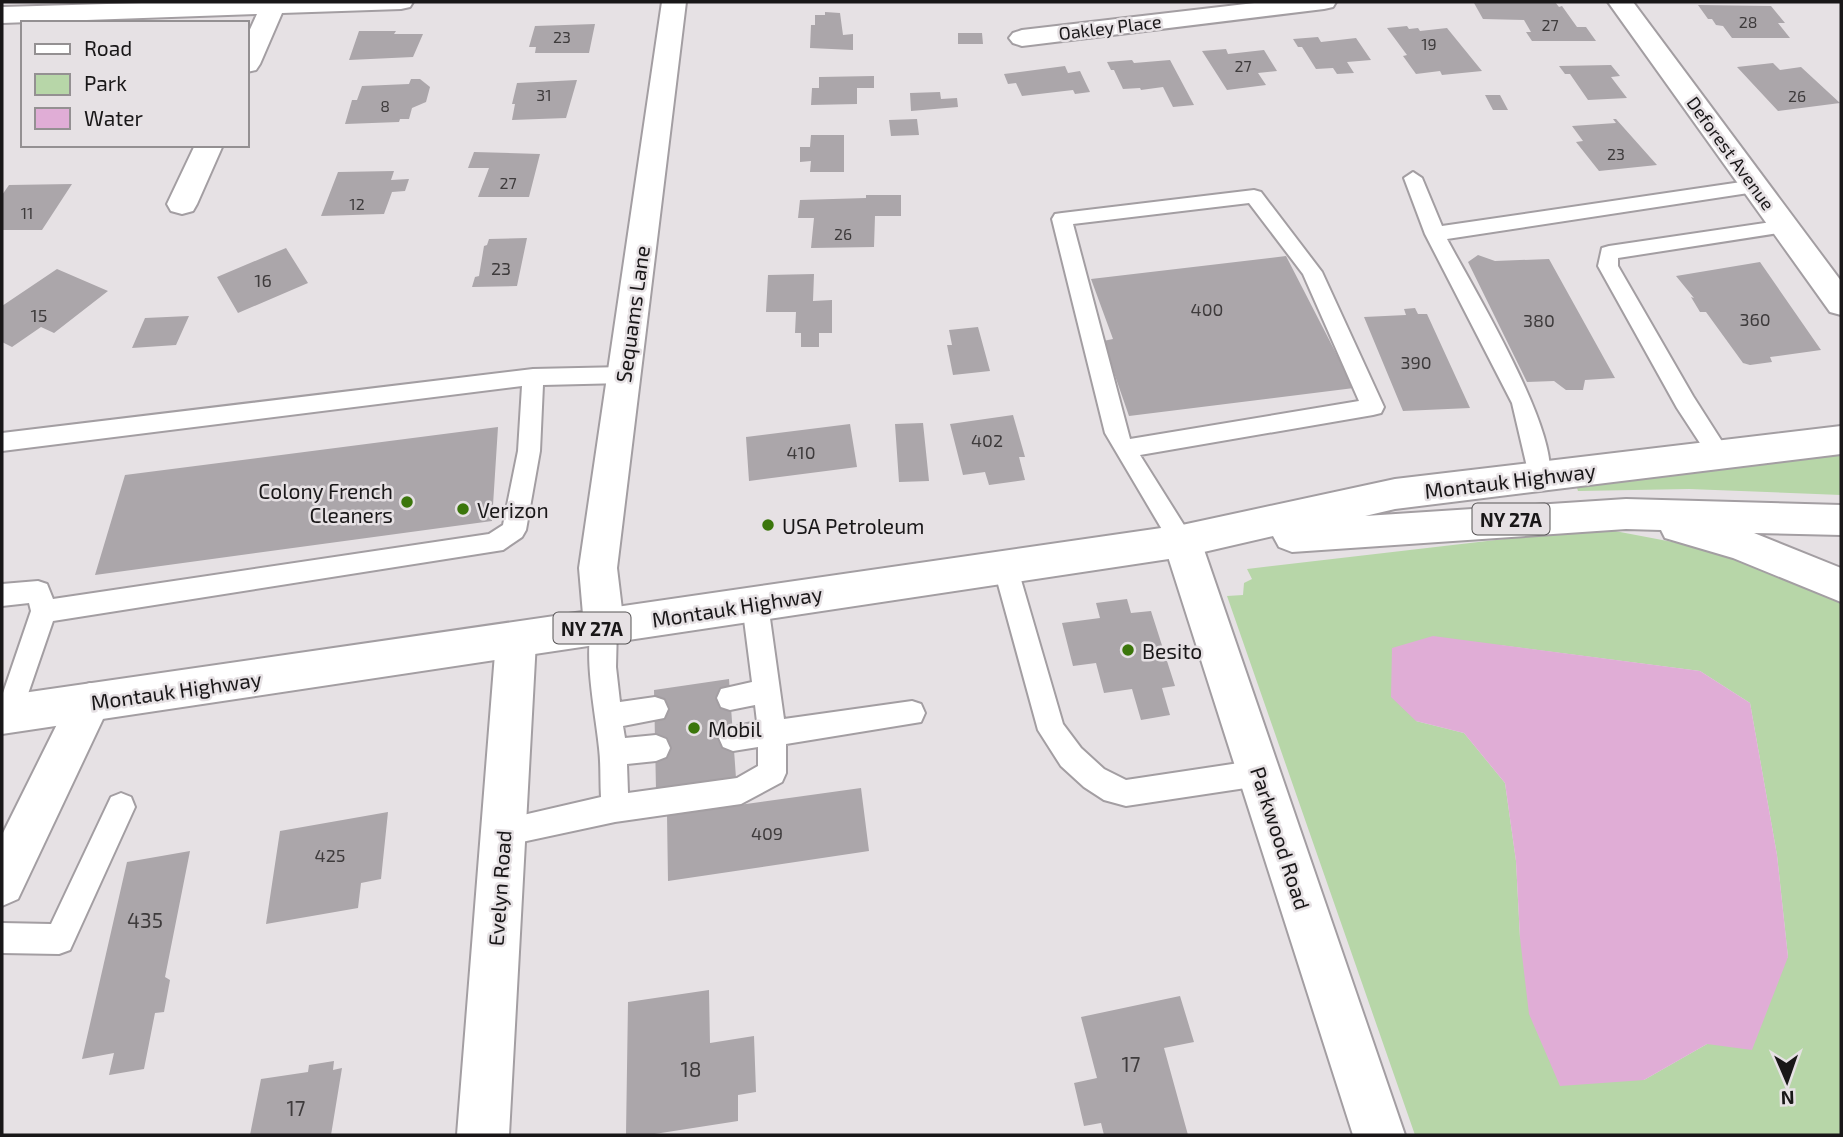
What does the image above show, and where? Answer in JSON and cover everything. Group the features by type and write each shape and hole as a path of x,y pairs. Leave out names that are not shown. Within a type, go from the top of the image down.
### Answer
{"street":[{"path":"2,15 401,2"},
{"name":"Sequams Lane","path":"604,626 598,575 674,2"},
{"name":"Oakley Place","path":"1022,38 1324,2"},
{"name":"Deforest Avenue","path":"1620,2 1841,304"},
{"path":"248,62 274,6"},
{"path":"183,204 208,147"},
{"name":"Montauk Highway","path":"5,714 1182,541 1395,494 1841,440"},
{"path":"1626,514 1740,544 1841,585"},
{"name":"Montauk Highway","path":"1182,541 1409,530 1515,519 1626,514 1841,520"},
{"name":"Parkwood Road","path":"1182,541 1379,1135"},
{"name":"Evelyn Road","path":"483,1135 516,641"},
{"path":"2,883 90,702"}],"lane":[{"path":"1413,178 1435,234 1523,403 1533,438 1539,477"},
{"path":"1435,234 1755,186"},
{"path":"1124,449 1373,407 1312,272 1254,196 1062,219 1114,426 1124,449 1182,541"},
{"path":"1719,454 1685,402 1608,266 1609,253 1785,226"},
{"path":"2,442 533,377 624,375"},
{"path":"44,611 494,543 514,530 529,451 533,377"},
{"path":"1005,566 1051,730 1071,757 1094,778 1114,790 1126,793 1259,773"},
{"path":"2,595 38,592 44,611 5,714"},
{"path":"503,832 615,808 741,791 772,773 772,733 755,604"},
{"path":"604,626 603,667 610,716 615,808"},
{"path":"730,698 766,691"},
{"path":"610,716 655,709"},
{"path":"733,738 912,713"},
{"path":"613,752 656,748"},
{"path":"2,938 59,939 121,807"}],"green space":[{"path":"1841,454 1841,495 1689,489 1578,491 1576,485"},
{"path":"1599,528 1699,547 1841,599 1841,1135 1415,1135 1227,596 1243,595 1244,583 1252,579 1247,569","holes":["1499,645 1700,671 1750,703 1777,855 1788,957 1707,1044 1644,1080 1520,938 1516,861 1505,783 1464,733 1416,721"]}],"water":[{"path":"1433,636 1700,671 1750,703 1777,855 1788,957 1752,1050 1707,1044 1644,1080 1560,1086 1529,1014 1520,938 1516,861 1505,783 1464,733 1416,721 1391,697 1392,648"}],"building":[{"path":"1555,2 1559,7 1562,6 1577,27 1586,27 1596,41 1532,41 1526,32 1531,32 1524,20 1483,19 1474,3"},
{"path":"1698,5 1771,6 1785,23 1778,23 1790,38 1732,38 1723,26 1708,19"},
{"path":"825,12 840,13 843,35 853,34 853,50 810,48 811,25 815,25 815,15 825,15"},
{"path":"595,24 589,53 535,53 536,47 529,47 535,26"},
{"path":"1407,26 1420,31 1447,28 1482,71 1442,75 1440,71 1416,74 1403,56 1407,55 1387,28"},
{"path":"359,31 423,34 413,57 349,60"},
{"path":"958,33 982,33 983,44 958,44"},
{"path":"1318,37 1321,42 1356,38 1371,60 1347,62 1354,73 1337,74 1333,68 1316,69 1302,47 1298,47 1293,39"},
{"path":"1226,49 1228,54 1264,50 1277,71 1258,73 1266,85 1227,90 1202,51"},
{"path":"1132,60 1134,63 1170,60 1194,105 1173,107 1163,87 1123,89 1107,62"},
{"path":"1773,63 1780,70 1801,67 1840,103 1778,111 1737,67"},
{"path":"1611,65 1620,76 1611,77 1627,98 1588,100 1570,74 1565,74 1559,66"},
{"path":"1065,66 1068,73 1080,71 1090,92 1075,94 1073,90 1022,96 1016,83 1008,84 1004,74"},
{"path":"874,76 874,88 857,88 857,104 811,105 812,88 819,88 819,77"},
{"path":"411,79 420,79 430,87 426,102 412,108 409,119 400,119 399,122 345,124 352,100 357,100 362,86 409,84"},
{"path":"577,80 566,118 512,120 515,104 512,104 517,83"},
{"path":"940,92 941,99 957,98 958,107 911,111 910,93"},
{"path":"1485,95 1500,95 1508,110 1493,110"},
{"path":"917,119 919,135 891,136 889,120"},
{"path":"1613,119 1616,119 1657,165 1599,171 1576,142 1583,141 1572,126 1616,123"},
{"path":"811,135 844,135 844,172 810,172 811,161 800,162 800,147 810,147"},
{"path":"474,152 540,154 529,197 478,197 489,168 468,168"},
{"path":"394,171 391,180 409,179 405,191 392,192 384,214 321,216 338,172"},
{"path":"72,184 42,230 2,230 2,195 9,185"},
{"path":"866,195 901,195 901,216 875,216 874,247 811,248 814,218 798,218 800,200 866,198"},
{"path":"527,238 517,286 472,287 475,277 479,276 484,246 489,239"},
{"path":"286,248 308,283 238,313 217,277"},
{"path":"1478,255 1495,261 1549,259 1615,378 1585,380 1583,390 1566,390 1554,381 1527,382 1468,262"},
{"path":"1286,256 1354,388 1129,416 1103,341 1113,339 1091,279"},
{"path":"1760,262 1821,350 1770,357 1772,362 1750,365 1743,363 1706,312 1700,312 1691,297 1694,298 1676,276"},
{"path":"57,269 108,291 54,333 41,327 12,347 2,342 2,306"},
{"path":"814,274 813,301 832,300 832,333 819,333 819,347 801,347 801,333 795,333 796,312 766,312 768,275"},
{"path":"1415,308 1418,314 1427,314 1470,408 1403,411 1364,317 1406,315 1404,309"},
{"path":"189,316 176,345 132,348 145,318"},
{"path":"978,327 990,371 953,375 947,345 952,345 949,330"},
{"path":"1013,415 1025,457 1019,457 1025,480 989,485 985,472 963,475 950,424"},
{"path":"923,423 929,481 899,482 895,424"},
{"path":"850,424 857,467 749,481 746,437"},
{"path":"498,427 492,521 95,575 125,475"},
{"path":"1127,599 1131,613 1151,611 1175,686 1162,688 1170,715 1141,720 1132,689 1104,693 1096,663 1073,666 1062,623 1100,618 1096,603"},
{"path":"729,679 736,778 656,790 654,690"},
{"path":"861,788 869,851 668,881 667,815"},
{"path":"388,812 381,879 361,883 358,908 266,924 280,831"},
{"path":"190,851 165,977 170,980 164,1012 155,1013 144,1069 109,1075 114,1053 82,1059 127,862"},
{"path":"709,990 710,1043 754,1036 756,1092 738,1095 738,1121 648,1135 626,1135 628,1002"},
{"path":"1180,996 1194,1042 1164,1048 1188,1135 1104,1135 1101,1123 1084,1126 1074,1083 1097,1078 1081,1017"},
{"path":"334,1061 333,1070 342,1068 331,1135 250,1135 261,1079 308,1072 309,1065"}],"place":[{"name":"Colony French Cleaners","path":"407,502"},
{"name":"Verizon","path":"463,509"},
{"name":"USA Petroleum","path":"768,525"},
{"name":"Besito","path":"1128,650"},
{"name":"Mobil","path":"694,728"}]}
